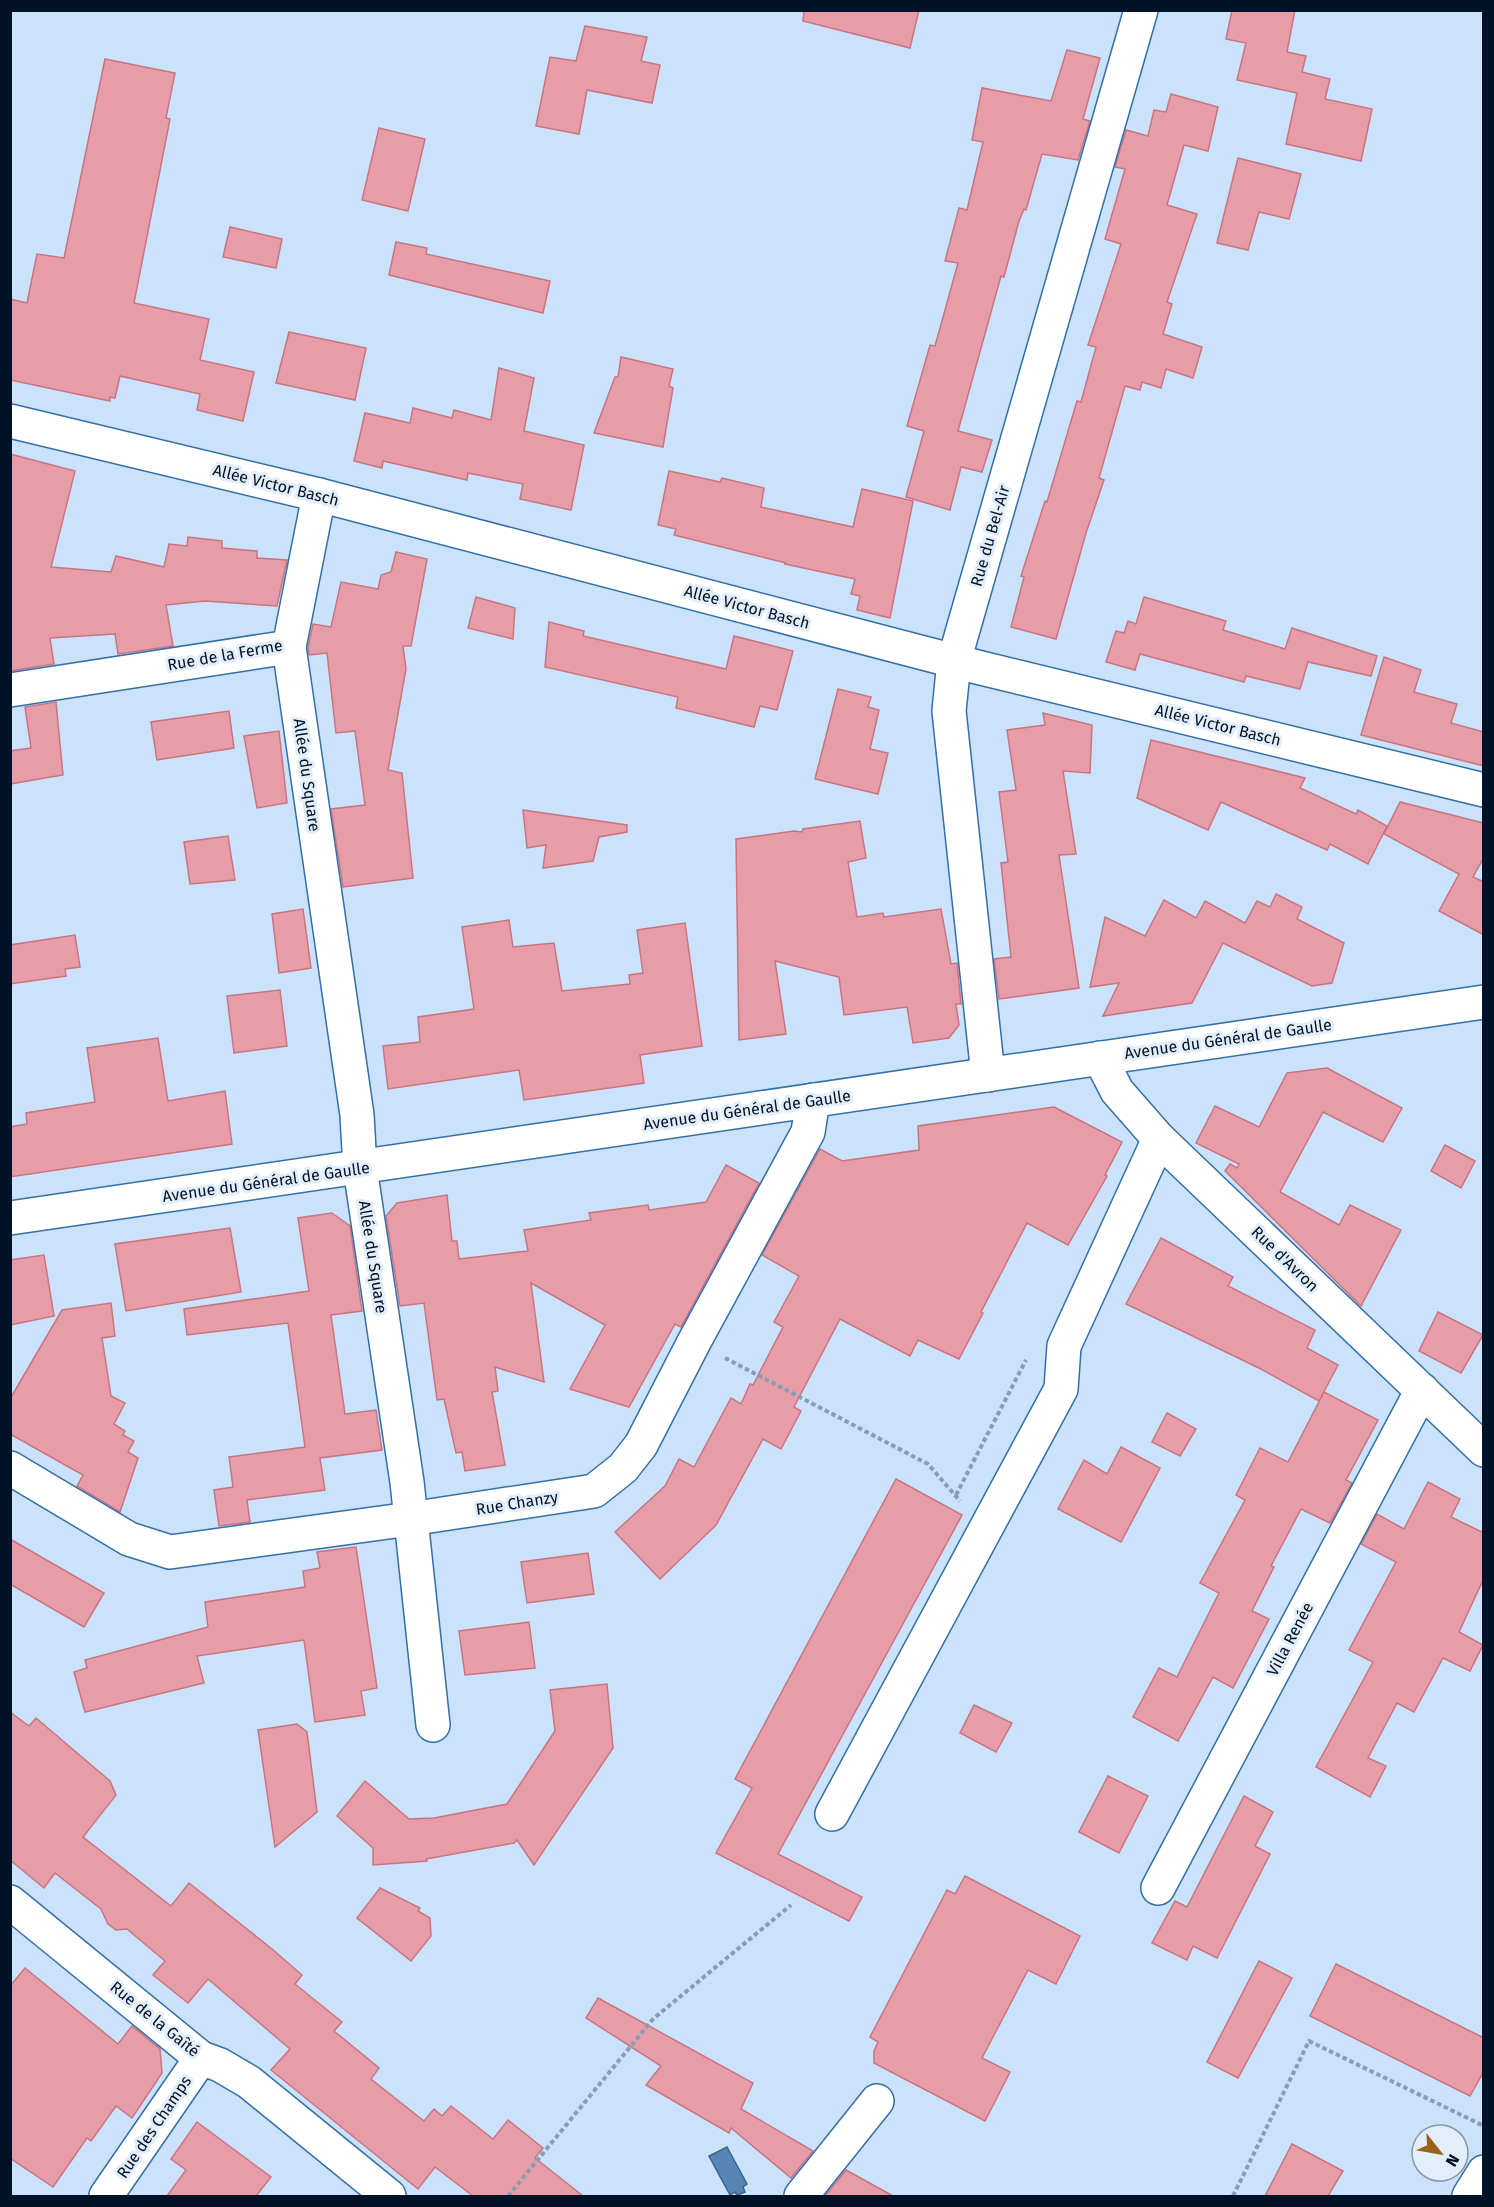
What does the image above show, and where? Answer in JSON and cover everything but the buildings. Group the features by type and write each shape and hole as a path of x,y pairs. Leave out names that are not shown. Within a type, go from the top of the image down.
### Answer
{"street":[{"name":"Rue du Bel-Air","path":"988,1075 949,711 954,661 1141,10"},
{"name":"Allée Victor Basch","path":"10,421 319,495 954,661 1484,790"},
{"name":"Rue de la Ferme","path":"10,690 289,647 319,495"},
{"name":"Allée du Square","path":"289,647 357,1115 360,1168 405,1470 433,1725"},
{"name":"Avenue du Général de Gaulle","path":"10,1218 1484,1002"},
{"name":"Rue d'Avron","path":"1100,1058 1117,1091 1159,1139 1484,1450"},
{"name":"Rue Chanzy","path":"10,1468 129,1539 170,1552 594,1491 623,1468 641,1446 694,1342 808,1132 813,1100"},
{"path":"832,1814 1061,1389 1064,1346 1159,1139"},
{"name":"Villa Renée","path":"1158,1888 1422,1390"},
{"name":"Rue de la Gaîté","path":"10,1902 201,2058 220,2065 249,2082 389,2196"},
{"name":"Rue des Champs","path":"106,2196 201,2058"},
{"path":"801,2196 877,2101"}],"path":[{"path":"694,1342 928,1464 956,1495 982,1533"},
{"path":"508,2196 653,2019 791,1905"},
{"path":"1233,2196 1309,2041 1484,2126"}],"water":[{"path":"727,2147 747,2184 743,2187 745,2192 737,2195 735,2192 730,2195 709,2156"}]}
